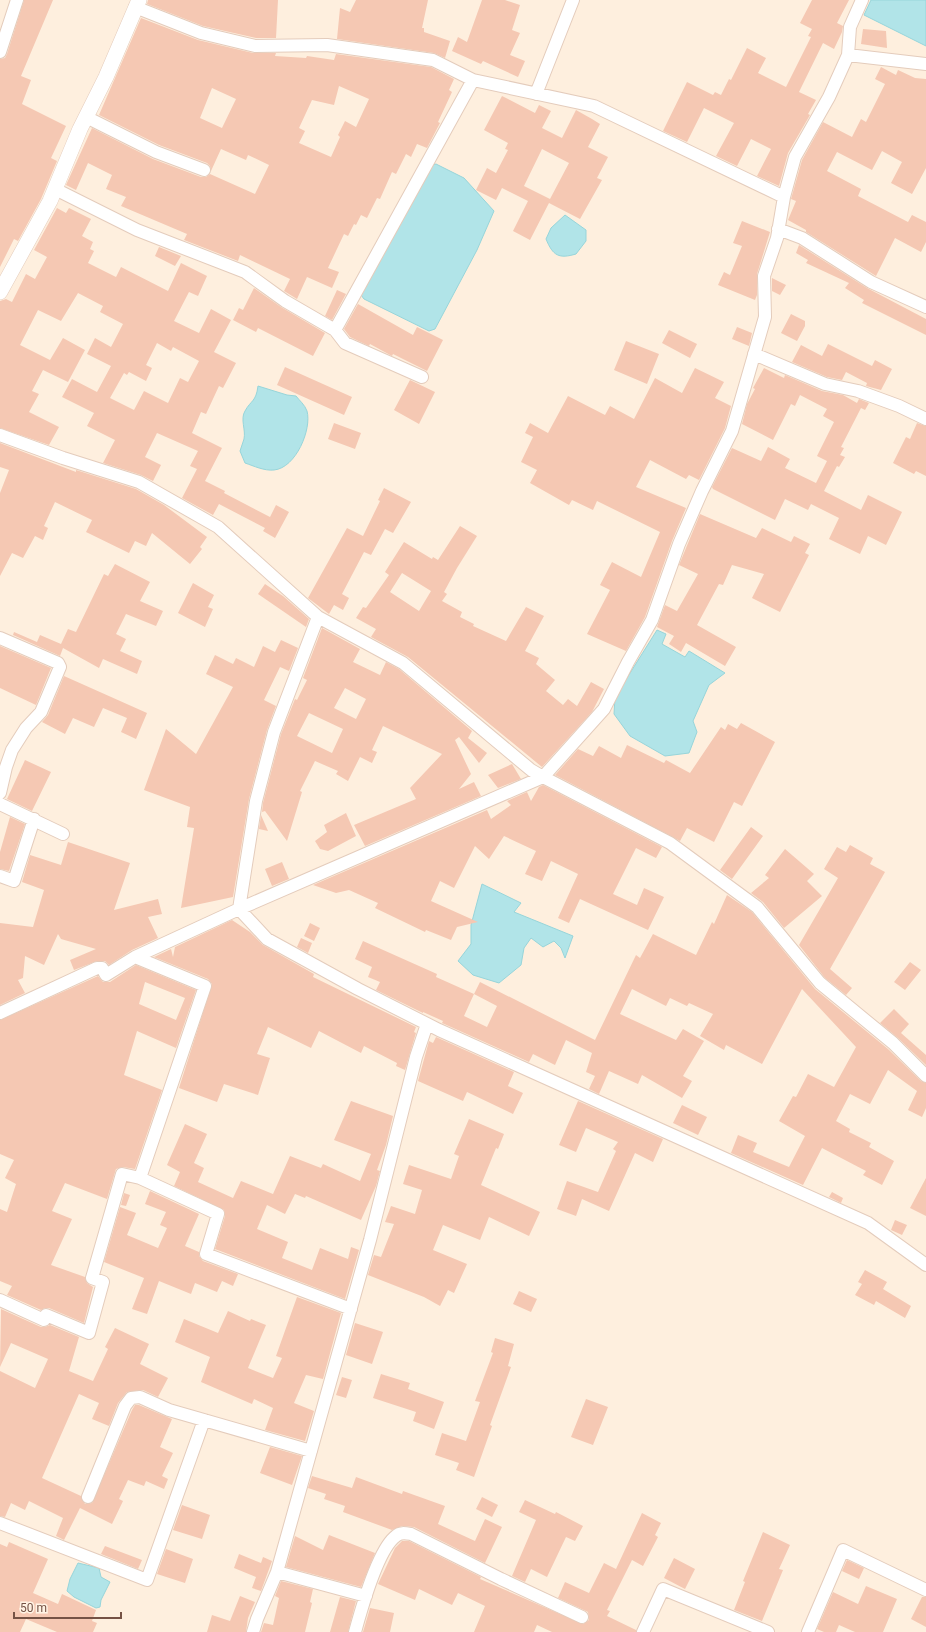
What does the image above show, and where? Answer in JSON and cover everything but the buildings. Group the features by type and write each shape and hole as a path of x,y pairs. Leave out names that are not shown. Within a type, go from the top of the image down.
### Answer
{"street":[{"path":"0,52 17,0"},
{"path":"536,94 573,0"},
{"path":"0,1013 97,968 102,968 106,975 135,958 239,909 543,777 604,709 652,620 682,537 702,491 732,431 765,317 764,276 778,229 784,197 795,158 829,97 848,55 850,27 862,0"},
{"path":"0,292 54,189 86,117 106,77 137,3 201,33 255,46 327,45 433,60 473,80 594,106 784,197"},
{"path":"848,55 926,64"},
{"path":"335,330 473,80"},
{"path":"86,117 156,152 204,170"},
{"path":"54,189 138,230 245,272 285,301 335,330 341,340 354,348 422,377"},
{"path":"778,229 802,238 871,282 926,307"},
{"path":"754,354 825,384 858,391 899,406 926,419"},
{"path":"0,435 64,458 139,482 218,527 318,617 403,663 531,770 670,843 756,907 820,983 893,1043 926,1076"},
{"path":"239,909 256,800 274,732 318,617"},
{"path":"0,638 58,663 60,667 41,712 26,728 12,750 6,767 0,793"},
{"path":"0,804 63,834"},
{"path":"0,876 11,881 15,878 34,819"},
{"path":"239,909 267,939 358,989 427,1024 868,1223 926,1265"},
{"path":"135,958 205,986 140,1178"},
{"path":"253,1632 277,1572 350,1308 416,1057 427,1024"},
{"path":"0,1300 44,1320 46,1315 89,1333 103,1282 92,1278 122,1174 140,1178 218,1214 206,1254 350,1308"},
{"path":"88,1497 124,1406 131,1398 140,1397 169,1410 311,1451"},
{"path":"0,1523 147,1580 204,1420"},
{"path":"355,1632 366,1596 381,1557 391,1541 400,1533 410,1534 582,1617"},
{"path":"808,1632 843,1550 926,1590"},
{"path":"277,1572 366,1596"},
{"path":"643,1632 663,1590 768,1632"}],"water":[{"path":"871,0 926,0 926,46 864,15"},
{"path":"436,164 464,178 494,211 477,250 435,329 429,331 364,299 361,295 432,165"},
{"path":"565,215 586,230 586,241 576,254 561,256 554,253 546,239 551,228"},
{"path":"258,386 287,395 296,396 307,411 307,428 301,446 289,462 282,468 274,470 263,469 245,463 240,451 244,440 244,414 247,407 255,398"},
{"path":"657,630 666,634 662,644 685,657 689,651 725,673 709,685 693,721 697,732 689,753 665,756 630,736 614,714 615,697"},
{"path":"482,884 521,903 514,912 573,936 565,958 561,948 554,941 543,947 531,938 524,948 521,965 499,983 473,975 458,961 471,944 471,925"},
{"path":"78,1563 99,1568 101,1577 110,1582 101,1600 100,1607 96,1608 74,1597 67,1591 70,1579"}]}
